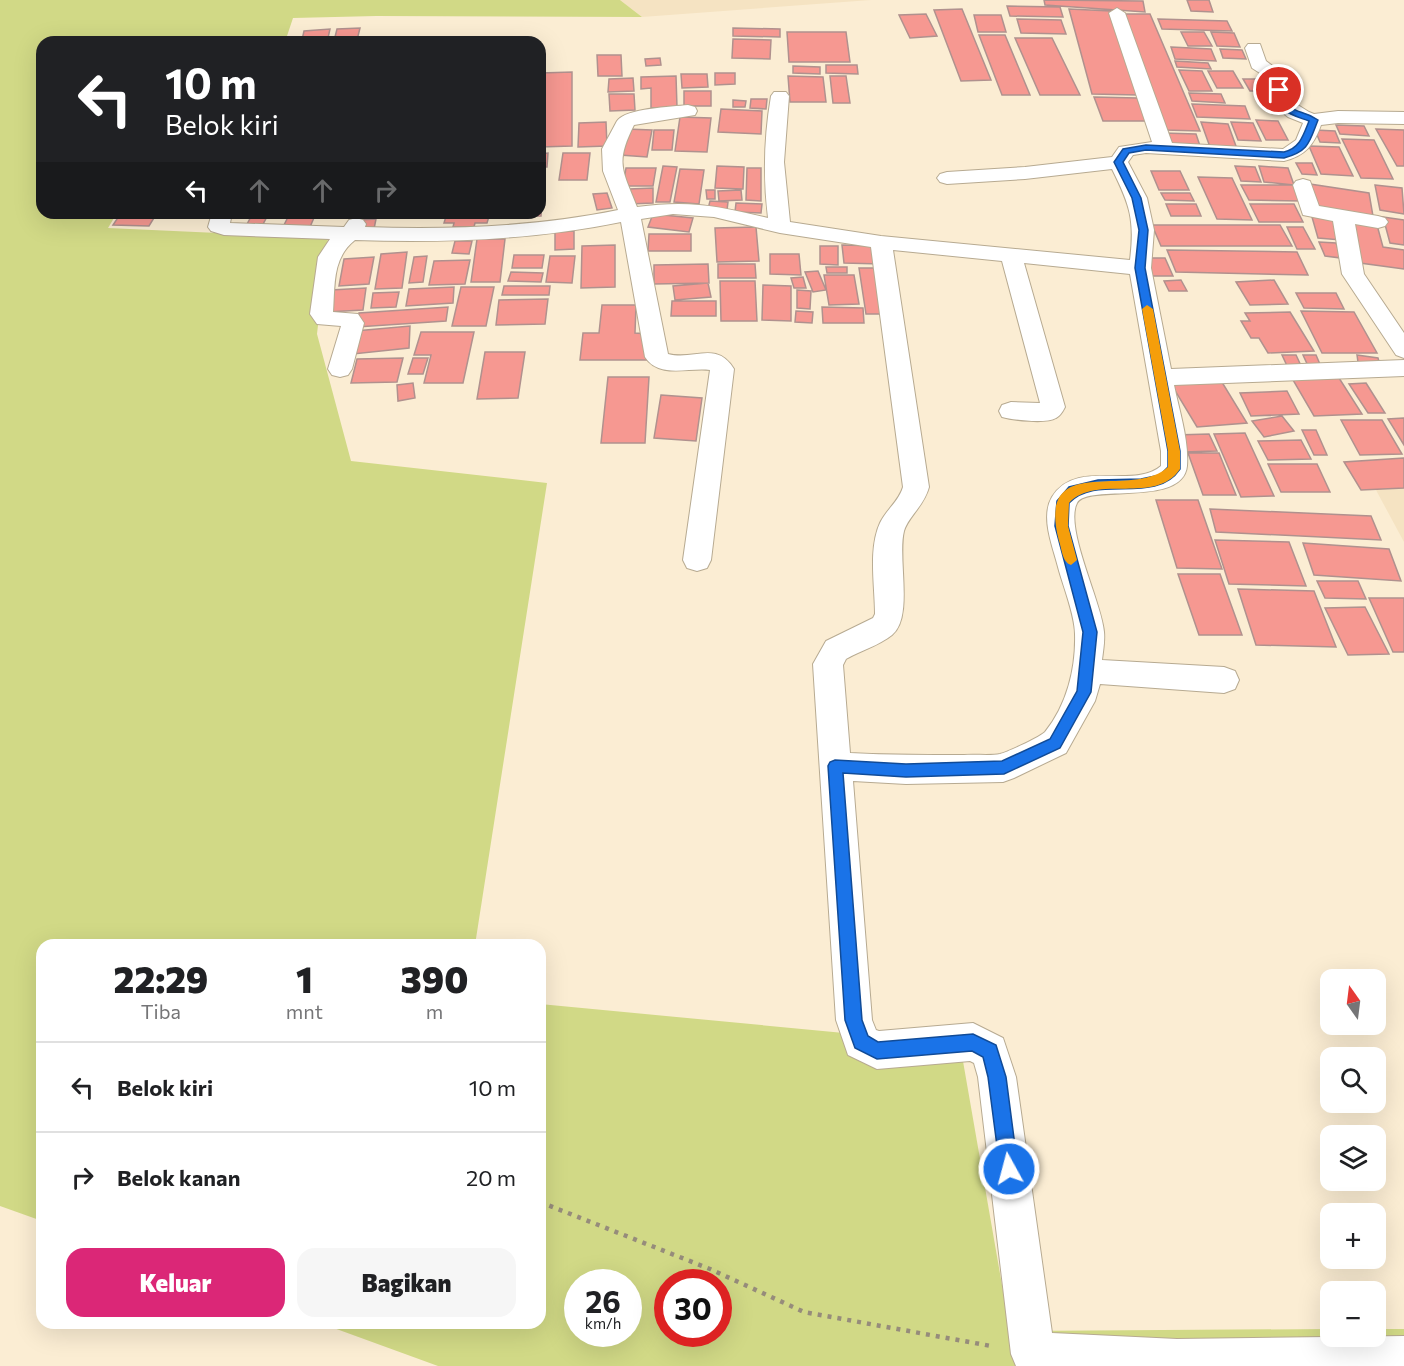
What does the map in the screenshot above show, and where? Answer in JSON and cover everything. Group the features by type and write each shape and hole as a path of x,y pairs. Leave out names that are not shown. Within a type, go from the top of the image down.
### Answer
{"street":[{"path":"1117,13 1164,148"},
{"path":"1254,48 1258,64 1274,75 1284,106 1289,111 1313,120 1338,117 1404,118"},
{"path":"780,96 774,133 774,181 780,227"},
{"path":"688,111 631,118 622,127 612,149 611,159 613,171 630,214 657,357 665,363 716,362 722,369 697,560"},
{"path":"947,178 1025,173 1118,162 1126,151 1146,147 1284,155 1304,145 1313,120"},
{"path":"835,766 906,771 1004,768 1055,743 1084,692 1090,632 1061,526 1063,501 1073,490 1098,485 1141,484 1164,478 1174,469 1174,451 1140,268 1144,230 1137,198 1118,162"},
{"path":"1304,184 1310,211 1378,222"},
{"path":"220,219 218,226 224,229 356,223 500,232 577,225 673,208 714,211 780,227 881,242 1012,257 1140,268"},
{"path":"1342,216 1353,274 1404,350"},
{"path":"340,369 353,323 350,319 325,319 321,314 330,253 356,223"},
{"path":"881,242 916,487 913,500 896,516 890,533 889,614 883,626 836,650 828,664 854,1020 861,1042 877,1050 973,1042 990,1052 997,1077 1033,1354 1177,1360 1404,1358"},
{"path":"1011,411 1048,412 1053,407 1012,257"},
{"path":"1160,377 1404,368"},
{"path":"1086,671 1224,680"}],"path":[{"path":"546,1204 710,1269 804,1312 1033,1354"}],"shaded area":[{"path":"620,0 871,0 642,17"},
{"path":"1363,466 1404,467 1404,542"}],"green space":[{"path":"0,0 620,0 642,17 293,18 287,36 36,36 36,219 113,219 108,228 328,238 317,334 351,461 547,483 476,939 36,939 36,1219 0,1206"},
{"path":"546,1005 960,1044 1010,1331 1320,1329 1320,1347 1386,1347 1386,1329 1404,1329 1404,1366 438,1366 336,1329 546,1329"}],"building":[{"path":"1044,0 1143,1 1145,12 1045,5"},
{"path":"1187,0 1209,0 1213,12 1191,11"},
{"path":"1007,6 1060,7 1063,17 1010,16"},
{"path":"962,9 991,80 961,81 934,10"},
{"path":"1069,9 1111,11 1138,95 1092,94"},
{"path":"926,14 937,36 910,38 899,15"},
{"path":"1120,14 1150,14 1200,131 1165,130"},
{"path":"974,15 1001,15 1006,32 978,32"},
{"path":"1017,19 1061,20 1066,34 1021,33"},
{"path":"1158,19 1227,21 1232,31 1162,29"},
{"path":"360,28 358,36 335,36 337,29"},
{"path":"733,28 780,29 780,37 733,36"},
{"path":"330,29 328,36 303,36 304,31"},
{"path":"787,32 846,32 850,62 789,62"},
{"path":"1181,32 1204,32 1212,46 1188,46"},
{"path":"1211,32 1234,33 1240,47 1217,46"},
{"path":"979,35 1005,35 1030,95 1002,95"},
{"path":"1015,38 1052,38 1080,95 1040,95"},
{"path":"733,39 771,40 770,59 732,58"},
{"path":"1171,47 1211,49 1216,61 1175,59"},
{"path":"1220,49 1242,50 1246,59 1223,58"},
{"path":"597,55 621,55 622,76 598,76"},
{"path":"660,58 661,65 646,66 645,59"},
{"path":"1175,61 1208,63 1211,69 1177,67"},
{"path":"826,65 857,65 858,74 826,73"},
{"path":"793,66 820,67 820,74 793,73"},
{"path":"1179,70 1202,71 1212,91 1189,91"},
{"path":"1208,71 1233,71 1243,88 1217,88"},
{"path":"572,72 572,146 546,147 546,73"},
{"path":"715,73 735,73 735,84 715,85"},
{"path":"681,74 707,74 708,87 682,88"},
{"path":"676,76 677,107 651,108 651,88 641,89 641,77"},
{"path":"788,76 823,77 826,102 790,102"},
{"path":"830,76 846,76 850,103 833,103"},
{"path":"633,78 634,91 608,92 609,79"},
{"path":"1243,79 1266,79 1273,91 1250,91"},
{"path":"684,91 711,91 711,106 684,106"},
{"path":"1189,93 1221,94 1225,103 1192,101"},
{"path":"609,94 634,94 635,110 610,111"},
{"path":"1094,97 1137,98 1147,121 1103,121"},
{"path":"751,99 767,99 766,109 750,108"},
{"path":"733,100 746,101 745,107 733,107"},
{"path":"1192,104 1245,106 1250,119 1197,117"},
{"path":"721,109 762,111 761,134 718,132"},
{"path":"680,117 711,118 707,152 675,151"},
{"path":"1256,120 1278,121 1288,140 1266,140"},
{"path":"606,122 607,146 578,147 579,123"},
{"path":"1201,122 1228,124 1237,149 1210,147"},
{"path":"1231,122 1253,123 1261,141 1238,140"},
{"path":"1336,125 1364,126 1369,136 1340,134"},
{"path":"626,129 652,130 647,157 620,155"},
{"path":"1376,129 1404,130 1404,166 1397,166"},
{"path":"654,130 674,130 672,150 652,150"},
{"path":"1315,130 1335,131 1340,143 1320,142"},
{"path":"1163,133 1196,134 1200,146 1166,144"},
{"path":"1342,139 1374,140 1393,179 1361,178"},
{"path":"1309,146 1339,147 1353,176 1321,174"},
{"path":"563,153 590,153 587,180 559,180"},
{"path":"1296,163 1312,163 1317,175 1302,174"},
{"path":"663,166 677,167 670,202 656,202"},
{"path":"717,166 744,167 743,189 715,188"},
{"path":"1235,166 1255,167 1261,182 1241,181"},
{"path":"1259,166 1288,168 1294,185 1264,182"},
{"path":"626,168 656,168 653,186 623,186"},
{"path":"747,168 761,168 761,201 746,200"},
{"path":"680,169 704,170 699,204 674,202"},
{"path":"1151,171 1180,171 1189,190 1159,190"},
{"path":"1198,177 1232,178 1252,220 1217,219"},
{"path":"1310,184 1369,193 1373,216 1313,208"},
{"path":"1241,185 1293,185 1302,201 1249,200"},
{"path":"1375,185 1402,188 1404,214 1380,210"},
{"path":"653,188 653,203 629,204 629,189"},
{"path":"706,190 715,190 715,199 707,199"},
{"path":"741,190 742,200 719,201 718,191"},
{"path":"607,193 612,208 597,210 593,194"},
{"path":"1161,193 1190,193 1194,201 1165,200"},
{"path":"710,201 728,202 727,210 708,209"},
{"path":"736,203 762,204 761,213 735,212"},
{"path":"1166,204 1196,204 1201,216 1171,216"},
{"path":"1250,204 1294,204 1303,222 1259,222"},
{"path":"653,214 693,218 689,232 648,227"},
{"path":"1312,217 1335,219 1341,240 1318,238"},
{"path":"1383,217 1404,220 1404,245 1390,243"},
{"path":"117,219 153,219 149,226 113,225"},
{"path":"250,219 266,219 262,226 246,226"},
{"path":"287,219 313,219 310,227 283,227"},
{"path":"376,219 374,229 357,229 359,220"},
{"path":"445,219 488,219 487,223 475,223 474,227 453,227 454,223 444,223"},
{"path":"1350,222 1377,225 1383,247 1404,250 1404,269 1360,263"},
{"path":"1152,225 1280,225 1292,246 1161,246"},
{"path":"756,227 759,261 717,262 715,228"},
{"path":"1287,227 1303,227 1315,249 1297,249"},
{"path":"574,231 574,249 555,250 555,232"},
{"path":"649,234 691,234 691,251 648,251"},
{"path":"477,239 505,239 500,282 471,282"},
{"path":"455,241 472,241 469,254 452,253"},
{"path":"1319,242 1336,243 1341,258 1325,256"},
{"path":"615,245 615,287 581,288 582,246"},
{"path":"842,245 879,246 881,264 844,263"},
{"path":"820,246 838,246 838,265 820,264"},
{"path":"1167,250 1297,252 1308,275 1176,272"},
{"path":"407,252 402,288 375,289 381,254"},
{"path":"770,254 799,254 801,275 770,274"},
{"path":"514,255 544,255 542,268 512,268"},
{"path":"427,256 423,282 409,283 414,257"},
{"path":"550,256 575,256 572,283 546,282"},
{"path":"374,257 369,284 339,286 344,259"},
{"path":"1144,258 1165,258 1173,276 1151,276"},
{"path":"470,260 465,284 429,285 434,261"},
{"path":"708,264 709,283 654,284 654,265"},
{"path":"718,264 755,264 756,278 718,278"},
{"path":"826,267 847,267 847,273 827,273"},
{"path":"859,268 877,268 885,314 866,314"},
{"path":"818,271 826,290 813,292 805,272"},
{"path":"511,272 543,273 541,282 508,281"},
{"path":"824,275 854,275 859,304 829,305"},
{"path":"803,277 806,288 794,288 791,278"},
{"path":"1181,280 1187,291 1169,291 1164,281"},
{"path":"1274,280 1288,304 1250,305 1236,282"},
{"path":"720,281 755,281 757,321 721,321"},
{"path":"708,283 711,297 675,300 673,286"},
{"path":"763,285 791,286 791,321 762,320"},
{"path":"504,286 550,286 549,295 502,295"},
{"path":"454,287 453,303 406,306 409,289"},
{"path":"461,287 494,287 486,326 452,326"},
{"path":"366,288 363,310 327,312 331,290"},
{"path":"797,290 811,291 810,309 797,308"},
{"path":"399,292 396,307 371,308 373,293"},
{"path":"1296,293 1336,293 1344,309 1304,308"},
{"path":"548,299 545,324 496,325 499,300"},
{"path":"672,301 716,301 716,316 671,316"},
{"path":"602,305 636,305 635,333 649,334 647,360 580,360 583,333 599,333"},
{"path":"448,307 446,321 357,327 359,313"},
{"path":"822,307 863,308 864,323 823,323"},
{"path":"796,311 813,312 812,323 795,322"},
{"path":"1301,311 1354,312 1377,353 1322,353"},
{"path":"1290,312 1314,351 1268,353 1259,338 1251,338 1241,321 1250,321 1245,313"},
{"path":"410,326 409,348 353,354 355,331"},
{"path":"421,332 474,332 463,383 424,383 431,355 414,355"},
{"path":"485,352 525,352 518,398 477,399"},
{"path":"1282,355 1296,355 1303,370 1289,370"},
{"path":"1303,355 1316,355 1322,369 1309,368"},
{"path":"1357,355 1378,358 1380,365 1358,362"},
{"path":"403,358 397,382 351,383 357,359"},
{"path":"413,358 428,358 423,374 408,374"},
{"path":"608,377 649,377 645,443 601,443"},
{"path":"1339,378 1362,414 1314,416 1293,380"},
{"path":"1220,379 1247,423 1197,427 1171,384"},
{"path":"413,383 415,398 398,401 397,385"},
{"path":"1366,383 1385,413 1368,413 1349,384"},
{"path":"1287,391 1299,414 1251,416 1240,393"},
{"path":"661,395 702,398 696,441 654,438"},
{"path":"1282,416 1294,431 1264,437 1252,421"},
{"path":"1404,418 1404,445 1388,419"},
{"path":"1341,420 1382,420 1402,454 1360,455"},
{"path":"1302,430 1316,430 1327,455 1314,455"},
{"path":"1245,433 1274,496 1241,497 1214,434"},
{"path":"1209,434 1217,451 1183,452 1175,435"},
{"path":"1301,440 1311,459 1268,460 1258,441"},
{"path":"1188,453 1219,453 1236,495 1203,495"},
{"path":"1404,458 1404,488 1361,490 1344,462"},
{"path":"1268,464 1317,464 1330,492 1281,492"},
{"path":"1156,500 1198,500 1222,569 1177,568"},
{"path":"1210,509 1371,516 1381,540 1216,532"},
{"path":"1215,540 1289,542 1306,586 1229,584"},
{"path":"1303,543 1389,549 1401,581 1314,575"},
{"path":"1178,574 1220,574 1242,635 1199,635"},
{"path":"1317,581 1358,581 1366,599 1325,598"},
{"path":"1238,589 1314,591 1336,647 1256,645"},
{"path":"1369,598 1404,598 1404,652 1393,652"},
{"path":"1365,607 1389,654 1348,655 1325,608"}],"slow traffic":[{"path":"1071,560 1061,526 1063,501 1073,490 1098,485 1141,484 1164,478 1174,469 1174,451 1147,309"}],"route":[{"path":"1009,1169 997,1077 990,1052 973,1042 877,1050 861,1042 854,1020 835,766 906,771 1004,768 1055,743 1084,692 1090,632 1061,526 1063,501 1073,490 1098,485 1141,484 1164,478 1174,469 1174,451 1140,268 1144,230 1137,198 1118,162 1126,151 1146,147 1284,155 1294,152 1304,145 1313,120 1289,111 1284,106 1279,90"}]}
